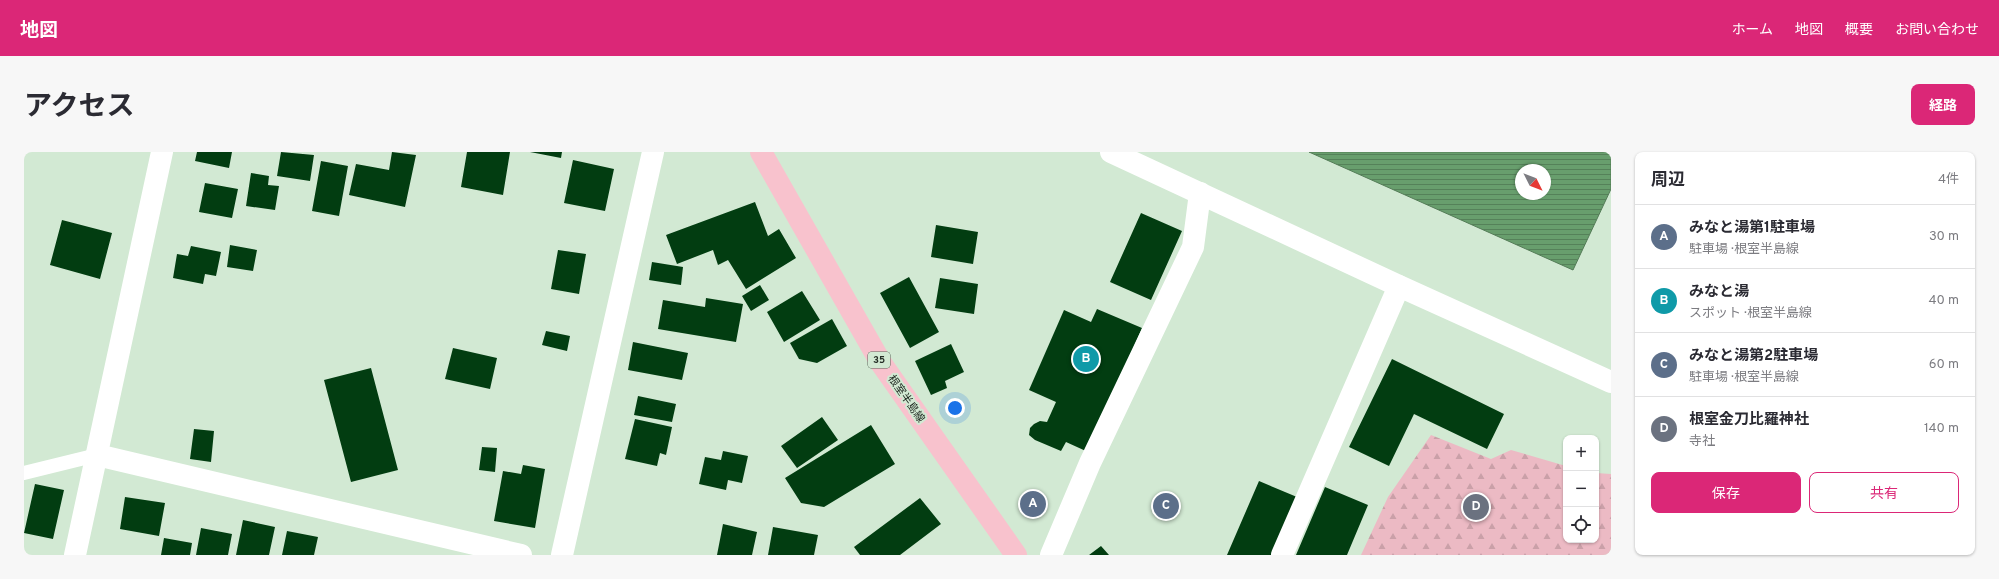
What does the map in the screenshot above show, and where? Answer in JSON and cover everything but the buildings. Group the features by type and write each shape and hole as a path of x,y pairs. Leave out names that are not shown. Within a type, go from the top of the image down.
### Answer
{"main road":[{"name":"根室半島線","path":"761,152 881,364 1016,555"}],"street":[{"path":"75,555 162,152"},
{"path":"562,555 653,152"},
{"path":"1111,152 1399,286 1611,382"},
{"path":"1051,555 1090,463 1193,247 1200,193"},
{"path":"1282,555 1399,286"},
{"path":"97,455 521,555"}],"lane":[{"path":"24,473 97,455"}],"green space":[{"path":"1431,435 1491,459 1511,450 1563,465 1563,543 1599,543 1599,473 1611,474 1611,555 1361,555 1388,497"}],"shaded area":[{"path":"1309,152 1611,152 1611,189 1573,270"}],"place":[{"name":"みなと湯","path":"1086,359"},
{"name":"みなと湯第1駐車場","path":"1033,504"},
{"name":"みなと湯第2駐車場","path":"1166,506"},
{"name":"根室金刀比羅神社","path":"1476,507"}]}
